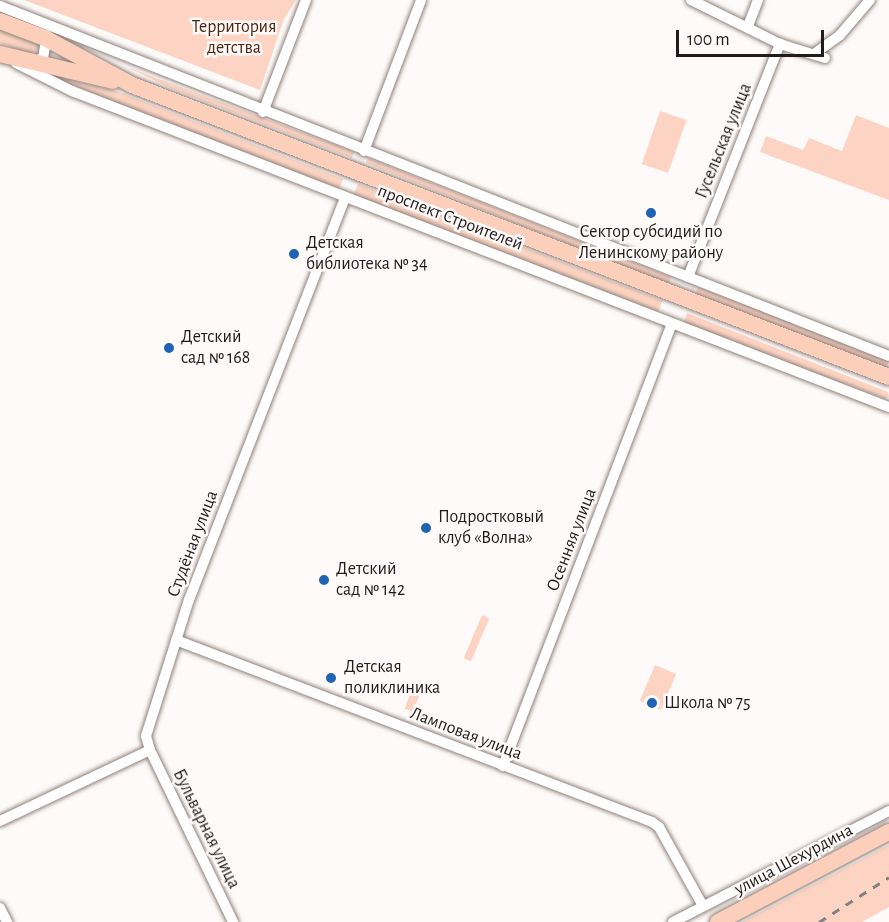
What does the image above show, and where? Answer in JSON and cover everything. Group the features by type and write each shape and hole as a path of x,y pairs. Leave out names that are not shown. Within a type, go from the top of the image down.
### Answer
{"main road":[{"name":"проспект Строителей","path":"0,21 48,31 132,85"},
{"name":"проспект Строителей","path":"0,54 29,63 132,85 889,377"},
{"name":"улица Шехурдина","path":"718,922 889,832"}],"street":[{"path":"263,112 306,0"},
{"path":"364,151 422,0"},
{"path":"691,0 748,26 780,44 820,56 870,0"},
{"path":"748,26 758,0"},
{"name":"проспект Строителей","path":"0,6 48,31 364,151 889,356"},
{"path":"29,63 43,58 48,31"},
{"name":"Гусельская улица","path":"688,278 780,44"},
{"name":"проспект Строителей","path":"0,54 72,92 889,408"},
{"name":"Студёная улица","path":"150,750 146,736 176,640 345,198"},
{"name":"Осенняя улица","path":"503,766 671,325"},
{"name":"Ламповая улица","path":"176,640 652,822 659,827 703,906"},
{"path":"0,821 150,750"},
{"name":"Бульварная улица","path":"150,750 233,922"},
{"path":"673,922 889,811"},
{"path":"0,908 8,922"}],"green space":[{"name":"Территория детства","path":"24,0 296,0 284,19 260,90"},
{"path":"0,26 39,44 38,49 30,54 0,43"},
{"path":"127,67 354,152 352,158 170,88"},
{"path":"53,76 119,92 343,179 339,189 75,89"},
{"path":"660,111 686,120 668,173 642,164"},
{"path":"856,115 889,128 889,200 760,152 766,136 803,150 809,138 842,151"},
{"path":"368,158 671,277 669,284 366,163"},
{"path":"358,184 662,301 658,312 354,195"},
{"path":"698,287 889,360 887,368 695,294"},
{"path":"687,313 888,392 889,397 885,399 683,324"},
{"path":"482,615 489,618 471,661 464,658"},
{"path":"655,665 676,674 661,710 640,701"},
{"path":"411,692 419,695 413,712 405,709"},
{"path":"889,845 889,907 862,922 742,922"}],"railway":[{"path":"819,922 889,877"}],"place":[{"name":"Сектор субсидий по Ленинскому району","path":"651,213"},
{"name":"Детская библиотека № 34","path":"294,254"},
{"name":"Детский сад № 168","path":"169,348"},
{"name":"Подростковый клуб «Волна»","path":"426,528"},
{"name":"Детский сад № 142","path":"324,580"},
{"name":"Детская поликлиника","path":"331,678"},
{"name":"Школа № 75","path":"652,703"}]}
